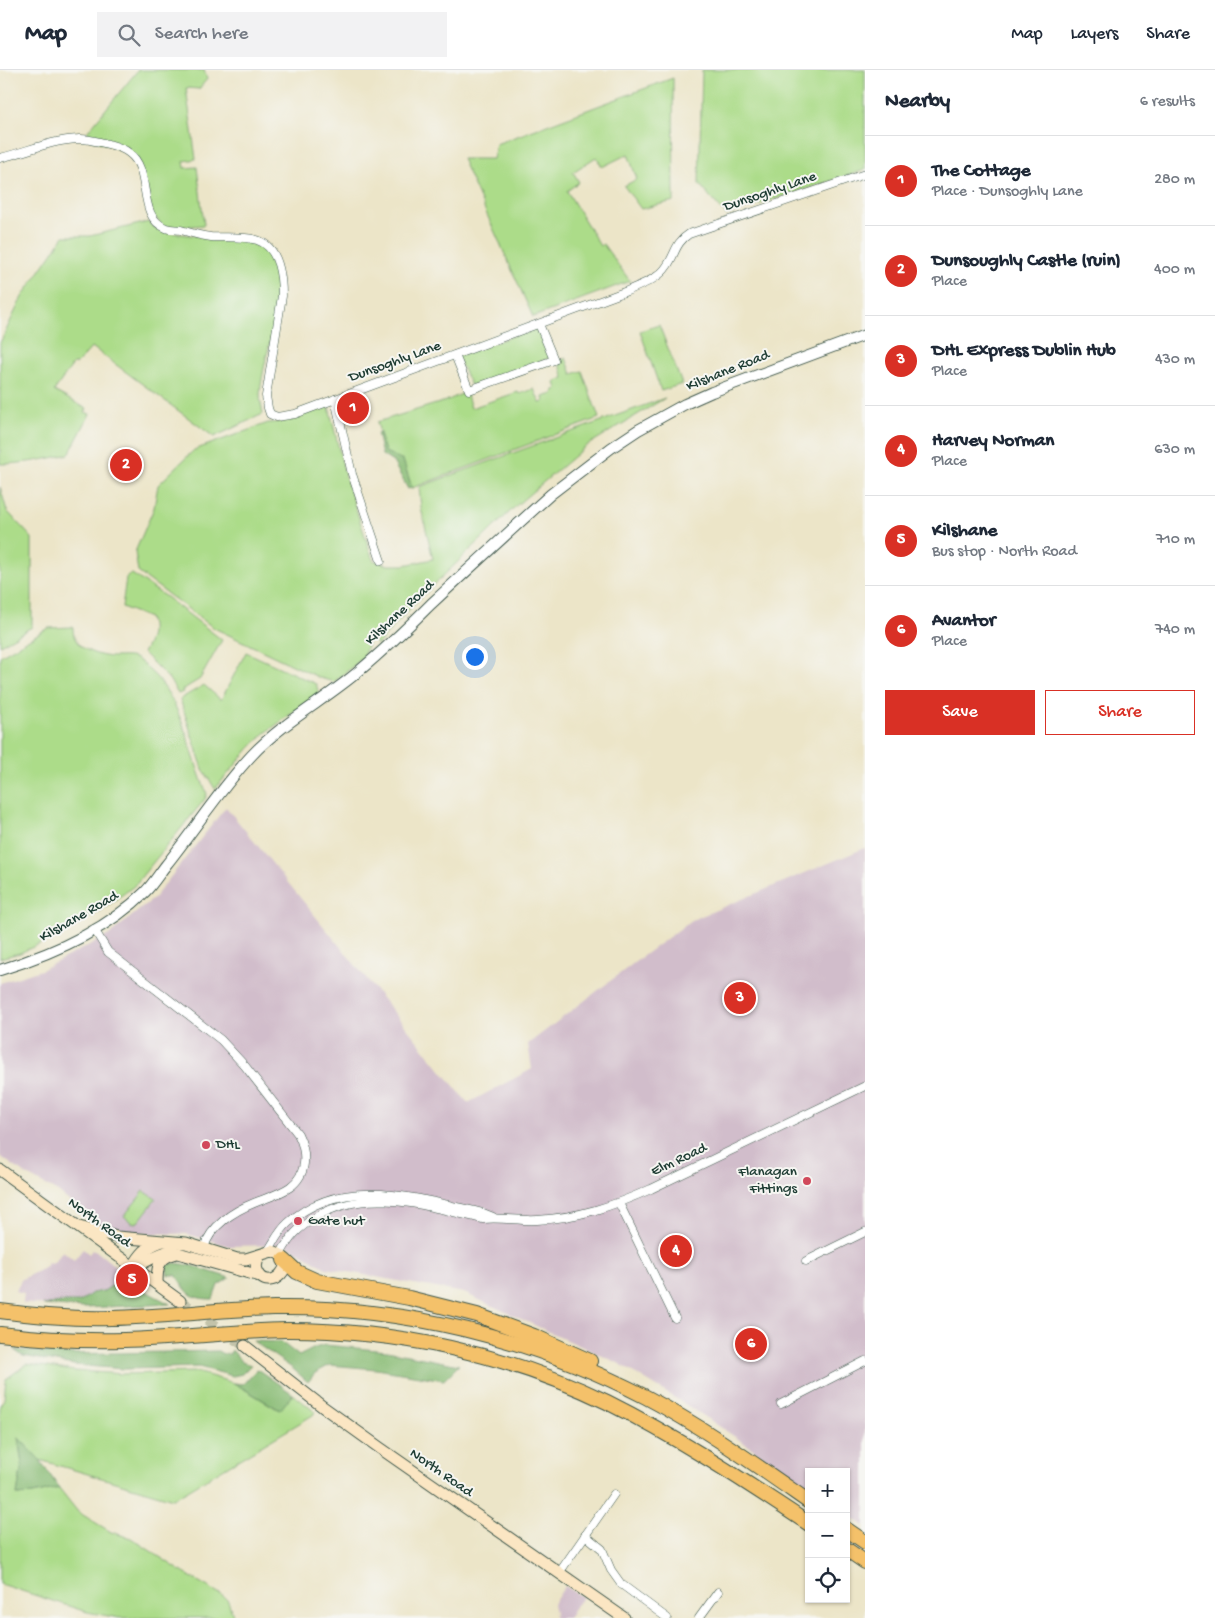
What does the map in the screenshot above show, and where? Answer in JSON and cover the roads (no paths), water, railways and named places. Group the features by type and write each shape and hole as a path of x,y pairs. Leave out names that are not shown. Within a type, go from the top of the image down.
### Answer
{"highway":[{"path":"282,1257 297,1272 317,1281 443,1306 508,1326 571,1352 683,1412 758,1460 805,1495"},
{"path":"0,1311 66,1318 111,1318 236,1310 308,1309 350,1311 391,1316 463,1328 526,1346 567,1361 640,1394 712,1436 805,1499"},
{"path":"0,1334 80,1340 126,1340 247,1332 297,1331 383,1336 445,1348 528,1370 605,1402 696,1451 805,1521"},
{"path":"850,1552 865,1562"}],"main road":[{"name":"North Road","path":"0,1170 180,1301"},
{"path":"79,1227 117,1237 162,1242 173,1241 204,1248 237,1259 277,1252 282,1257 284,1270 278,1278 269,1280 171,1251 157,1254 143,1265 133,1267"},
{"path":"133,1267 141,1254 148,1248 162,1242"},
{"path":"157,1284 160,1262 169,1255 181,1253"},
{"path":"260,1276 256,1262 264,1253"},
{"name":"North Road","path":"245,1346 351,1427 624,1618"}],"street":[{"name":"Dunsoghly Lane","path":"0,158 46,145 79,139 90,139 120,147 130,153 137,161 152,216 167,229 209,236 256,240 269,248 282,279 282,296 266,396 270,414 277,417 335,399 627,291 658,276 667,267 680,239 690,234 865,174"},
{"path":"455,355 469,390 554,360 539,324"},
{"name":"Kilshane Road","path":"0,970 54,952 127,908 146,890 193,832 217,797 269,739 358,672 544,500 580,470 638,430 685,404 712,392 865,335"},
{"path":"335,399 352,474 380,560"},
{"path":"94,929 108,952 221,1040 234,1053 298,1134 304,1145 304,1167 298,1179 290,1187 244,1208 219,1224 208,1237 204,1248"},
{"name":"Elm Road","path":"282,1257 288,1241 300,1228 322,1213 341,1205 363,1200 388,1199 483,1219 534,1220 564,1218 589,1213 619,1203 864,1089"},
{"name":"Elm Road","path":"264,1253 282,1229 303,1211 318,1204 348,1195 363,1193 408,1196 483,1213 495,1218"},
{"path":"619,1203 675,1318"},
{"path":"806,1261 865,1232"},
{"path":"781,1404 865,1361"},
{"path":"559,1573 614,1494"},
{"path":"585,1535 602,1549 611,1570 621,1584 667,1618"},
{"path":"699,1618 718,1592"}],"tunnel":[{"path":"180,1301 245,1346"}],"place":[{"name":"The Cottage","path":"353,408"},
{"name":"Dunsoughly Castle (ruin)","path":"126,465"},
{"name":"DHL Express Dublin Hub","path":"740,998"},
{"name":"DHL","path":"206,1145"},
{"name":"Flanagan Fittings","path":"807,1181"},
{"name":"Gate hut","path":"298,1221"},
{"name":"Harvey Norman","path":"676,1251"},
{"name":"Kilshane","path":"132,1280"},
{"name":"Avantor","path":"751,1344"}]}
